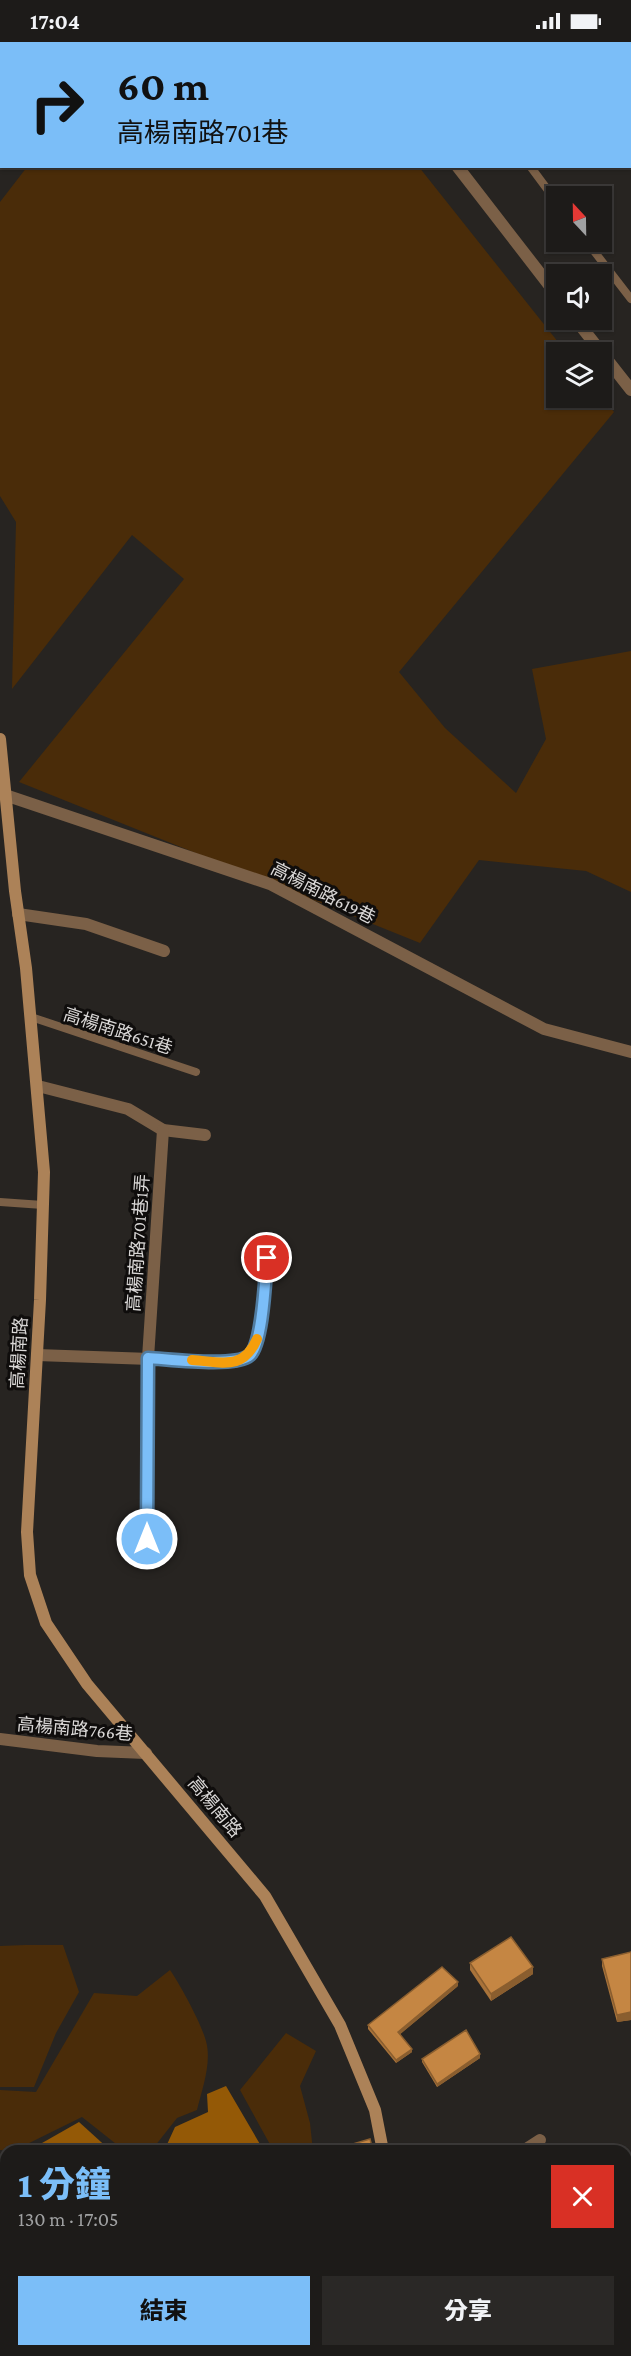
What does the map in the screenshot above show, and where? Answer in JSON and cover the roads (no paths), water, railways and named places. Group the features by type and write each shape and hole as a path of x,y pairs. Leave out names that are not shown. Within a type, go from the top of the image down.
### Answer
{"street":[{"path":"459,168 546,281"},
{"path":"584,330 631,390"},
{"name":"高楊南路","path":"0,739 31,1017 44,1172 27,1532 30,1575 46,1623 87,1684 265,1896 340,2025 375,2110 382,2145"},
{"name":"高楊南路619巷","path":"5,795 270,884 544,1029 631,1053"},
{"path":"18,914 86,924 164,951"},
{"path":"38,1086 128,1109 163,1130 205,1135"},
{"name":"高楊南路701巷1弄","path":"147,1539 148,1358 163,1130"},
{"path":"37,1355 235,1362 250,1354 259,1335 267,1258"},
{"name":"高楊南路766巷","path":"0,1739 97,1751 146,1753"},
{"path":"532,2145 540,2140"}],"lane":[{"path":"531,168 546,188"},
{"path":"595,252 631,299"},
{"name":"高楊南路651巷","path":"31,1017 196,1072"},
{"path":"0,1202 43,1204"}]}
